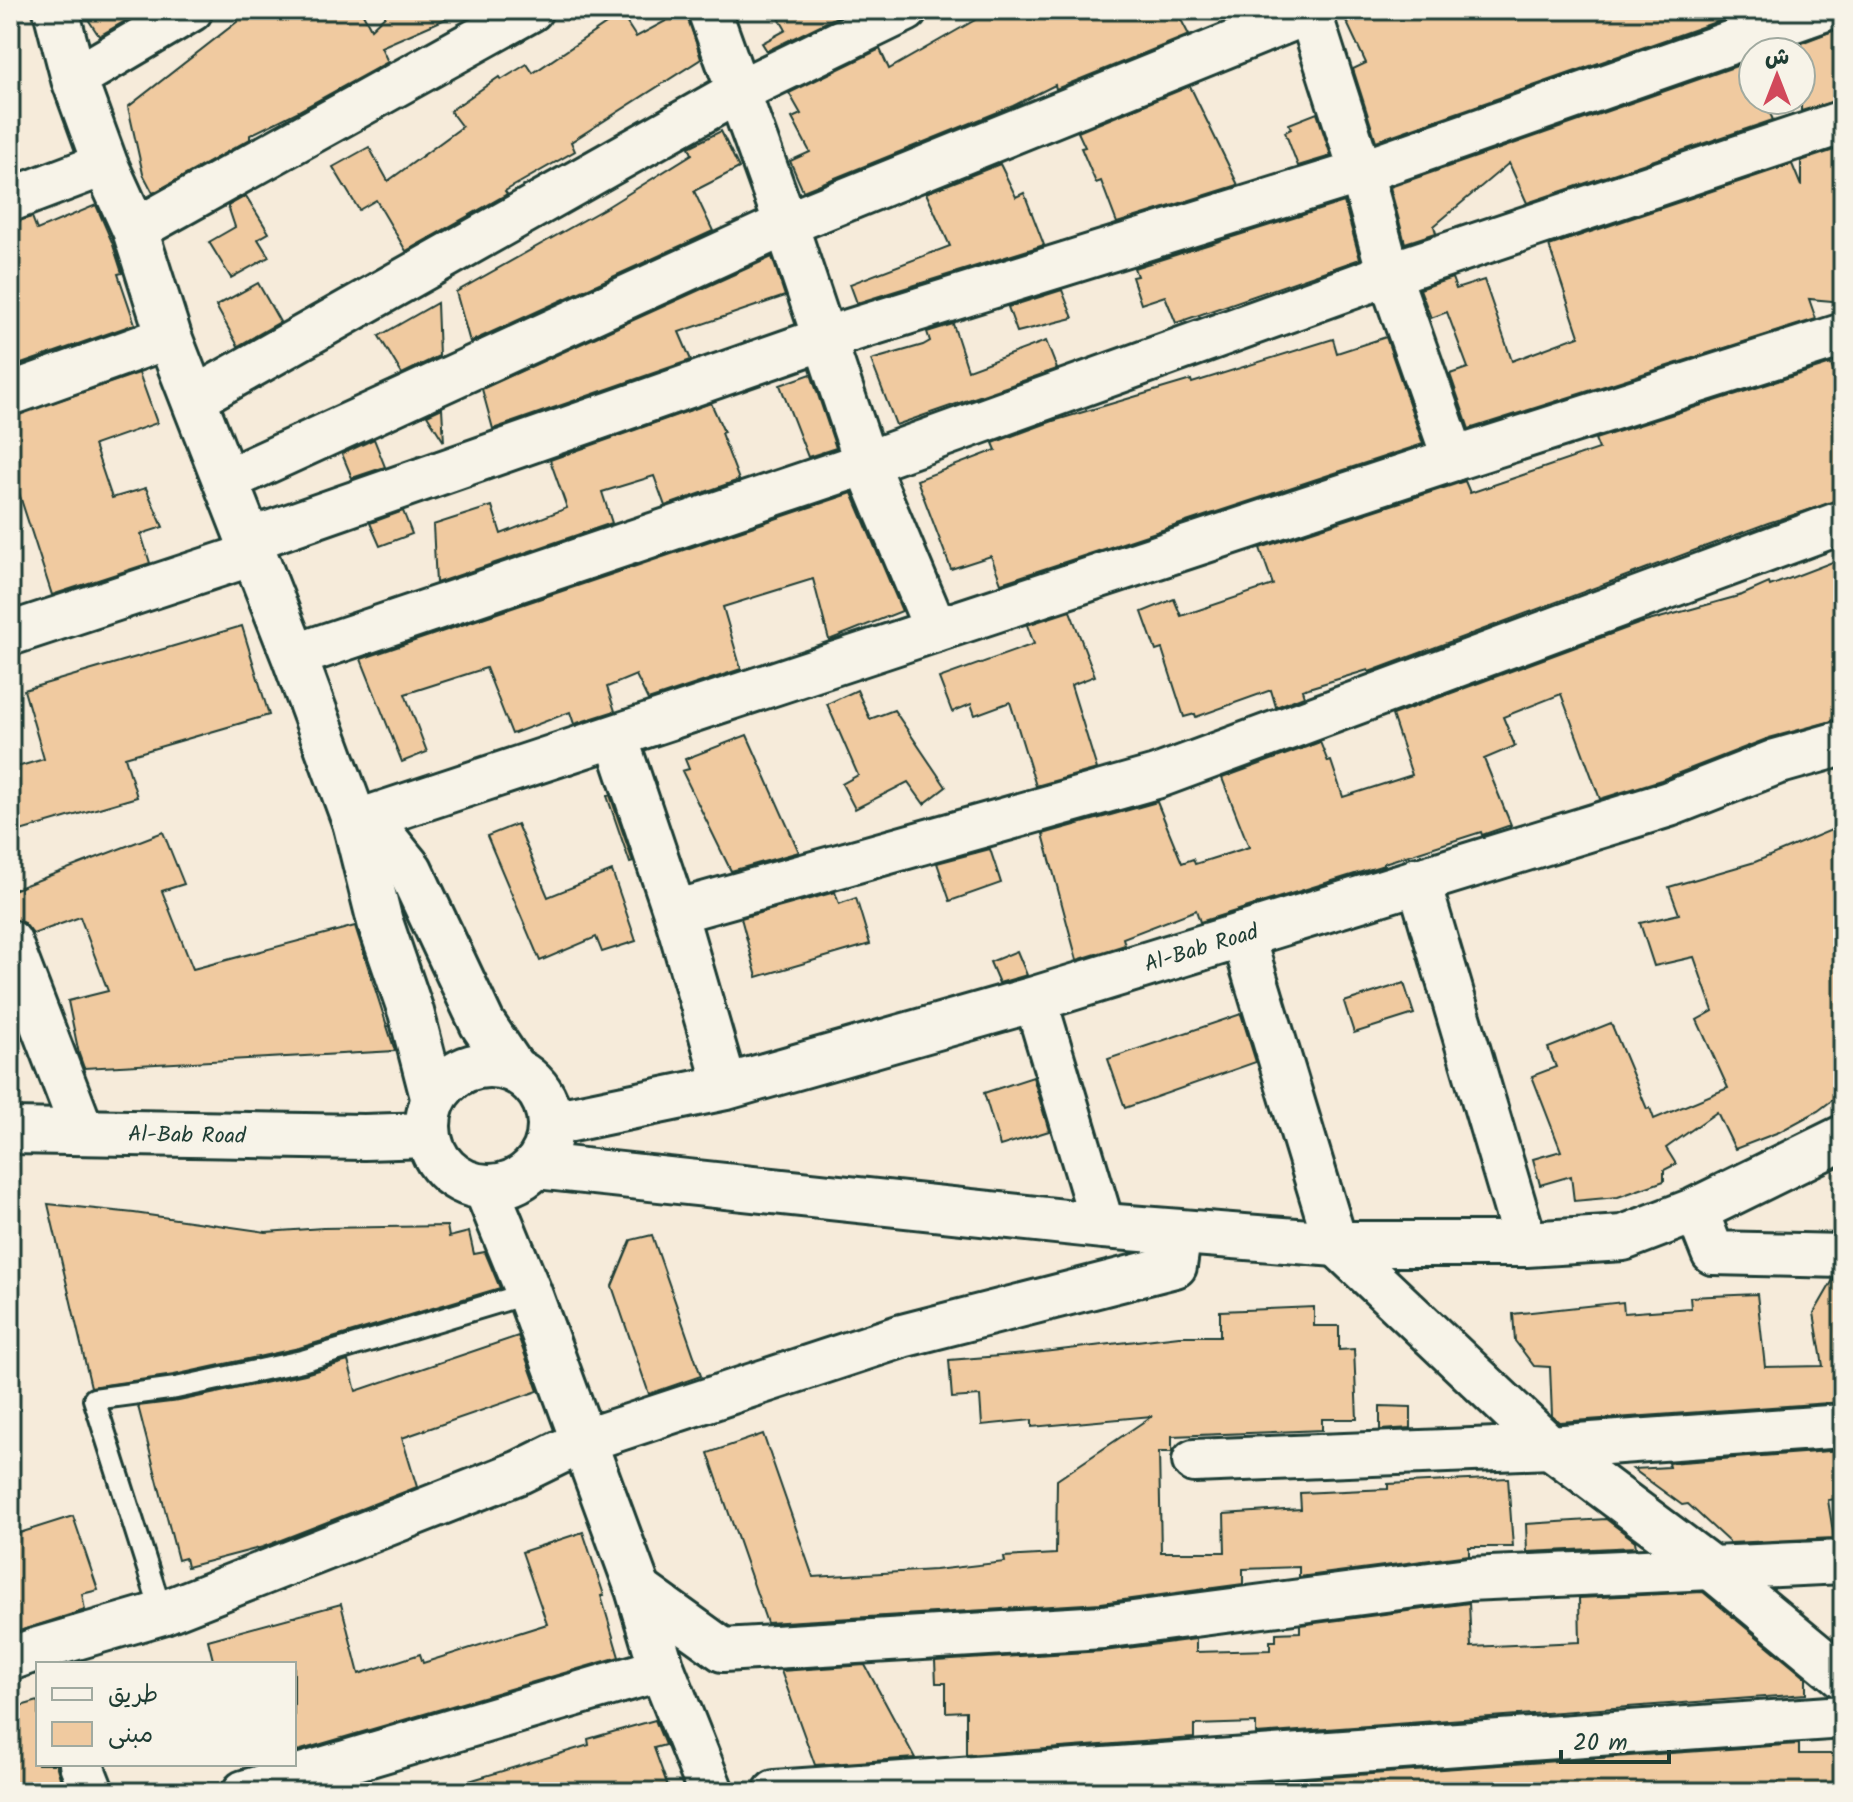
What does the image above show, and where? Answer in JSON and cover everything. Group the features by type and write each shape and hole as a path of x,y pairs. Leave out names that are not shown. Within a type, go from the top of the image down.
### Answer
{"main road":[{"path":"10,1131 364,1137 430,1116 448,1080 467,1068 490,1064 513,1069 533,1081 546,1100 552,1123 548,1146 537,1166 514,1183 486,1188 465,1183 448,1172 435,1155 430,1116 411,1012 377,910 355,822 294,656 169,337 135,230 105,164 74,79 56,10"},
{"name":"Al-Bab Road","path":"552,1123 726,1087 1035,999 1669,804 1776,762 1843,743"},
{"path":"355,822 384,838 410,870 482,1023 513,1069"},
{"path":"537,1166 1103,1226 1336,1244 1526,1244 1623,1238 1696,1210 1843,1138"},
{"path":"486,1188 529,1293 638,1589 662,1669 711,1792"}],"street":[{"path":"74,79 191,10"},
{"path":"135,230 531,10"},
{"path":"709,10 786,224 866,463 936,630"},
{"path":"193,399 737,92 906,10"},
{"path":"10,634 823,339 1361,172 1823,10"},
{"path":"225,481 786,224 1311,11 1389,274 1454,459"},
{"path":"294,656 866,463 1389,274 1843,122"},
{"path":"10,200 105,164"},
{"path":"355,822 1454,459 1843,335"},
{"path":"10,394 169,337"},
{"path":"675,912 1156,777 1843,522"},
{"path":"616,737 675,912 726,1087"},
{"path":"1418,879 1526,1244"},
{"path":"1242,934 1336,1244 1550,1447 1709,1566 1843,1677"},
{"path":"10,942 83,1132"},
{"path":"1035,999 1103,1226"},
{"path":"1696,1210 1713,1253 1843,1256"},
{"path":"29,1658 162,1613 520,1472 583,1441 902,1336 1175,1266 1180,1232"},
{"path":"1194,1461 1550,1447 1843,1426"},
{"path":"638,1589 723,1650 1103,1627 1468,1579 1843,1562"},
{"path":"244,1792 662,1669"},
{"path":"775,1792 1843,1717"},
{"path":"82,1766 92,1792"}],"lane":[{"path":"162,1613 94,1399 176,1388 302,1361 529,1293"}],"building":[{"path":"82,10 144,10 99,36"},
{"path":"230,10 361,10 371,29 391,10 466,10 381,47 388,62 250,135 250,139 153,193 143,174 128,107 238,21"},
{"path":"686,10 701,59 571,142 575,151 406,251 376,200 359,210 333,167 369,147 388,181 462,127 450,111 499,77 501,80 527,64 533,73 621,14 636,37"},
{"path":"774,10 851,10 767,51 762,43 786,30"},
{"path":"969,10 1176,10 1189,35 1056,89 1055,85 1013,106 803,191 790,161 810,152 792,118 801,114 789,93 880,49 889,69 975,20"},
{"path":"1341,10 1750,10 1376,141 1353,69 1366,63"},
{"path":"1835,30 1843,50 1843,99 1817,106 1817,37"},
{"path":"1737,66 1737,116 1771,116 1773,120 1527,203 1509,163 1434,226 1436,233 1405,243 1390,187"},
{"path":"1190,86 1238,185 1117,223 1101,181 1096,183 1081,148 1085,147 1078,132"},
{"path":"1317,113 1331,156 1298,166 1285,132 1291,129 1289,124"},
{"path":"721,131 739,168 694,191 713,231 470,342 456,292 607,207 692,154 689,147"},
{"path":"1843,147 1843,302 1809,299 1816,319 1469,429 1450,374 1468,368 1447,312 1431,318 1420,289 1452,278 1456,289 1484,280 1512,361 1579,336 1549,246 1792,164 1801,186 1801,161"},
{"path":"1000,164 1016,197 1024,193 1044,245 857,303 850,284 950,246 926,193"},
{"path":"246,196 269,233 258,239 269,257 231,278 209,242 235,227 228,206"},
{"path":"1344,202 1360,259 1176,323 1165,296 1141,304 1132,277 1137,276 1134,268"},
{"path":"96,205 112,242 122,273 118,274 135,324 10,368 10,223 32,217 37,230"},
{"path":"772,257 785,296 679,332 691,360 493,429 482,389"},
{"path":"258,283 280,322 238,346 216,306"},
{"path":"1062,290 1073,318 1017,332 1008,307"},
{"path":"437,303 439,356 402,374 379,336"},
{"path":"953,324 968,370 1046,341 1057,369 896,425 871,360 923,345 930,341 927,332"},
{"path":"1386,337 1423,444 1001,583 991,556 951,569 917,480 996,450 993,443 1053,421 1191,380 1192,383 1333,339 1337,353"},
{"path":"1831,364 1835,378 1843,376 1843,499 1768,523 1369,672 1302,690 1304,696 1276,707 1271,690 1196,717 1195,714 1184,717 1162,649 1156,651 1142,612 1174,599 1181,616 1273,585 1260,548 1465,481 1470,493 1599,449 1595,439"},
{"path":"139,373 157,423 94,445 112,498 146,488 163,527 141,534 150,563 52,595 17,487 10,489 10,417"},
{"path":"811,374 836,448 808,457 780,385"},
{"path":"711,403 739,480 665,506 654,476 602,492 612,523 436,583 433,525 492,506 501,534 567,508 550,460"},
{"path":"442,408 444,442 427,415"},
{"path":"374,439 385,467 352,478 342,454"},
{"path":"852,493 902,611 829,640 813,579 723,607 741,669 648,700 636,675 607,687 615,711 574,724 570,712 512,734 486,668 405,694 427,752 402,762 361,659"},
{"path":"403,511 412,534 380,546 370,523"},
{"path":"1843,558 1843,718 1769,738 1661,780 1600,799 1561,694 1503,717 1515,746 1484,759 1511,825 1200,922 1196,910 1123,938 1125,945 1077,960 1043,834 1157,802 1182,863 1193,859 1195,864 1249,847 1222,778 1320,742 1328,762 1331,761 1343,797 1412,775 1392,715 1638,624 1742,595 1769,583 1770,586"},
{"path":"1070,611 1095,676 1071,685 1097,769 1036,786 1010,702 975,715 971,704 952,712 939,678 1034,644 1027,625"},
{"path":"242,626 269,715 125,757 137,797 10,834 10,769 44,759 24,690"},
{"path":"857,690 870,719 894,710 946,787 924,804 908,782 855,809 842,784 858,775 827,704"},
{"path":"747,735 799,852 731,871 682,771 689,769 685,759"},
{"path":"610,795 633,862 630,863 607,796"},
{"path":"517,824 548,897 612,871 636,941 602,952 596,937 540,961 487,836"},
{"path":"1836,828 1837,831 1843,829 1843,1092 1818,1111 1779,1132 1735,1149 1717,1112 1666,1148 1676,1164 1664,1170 1664,1181 1618,1197 1574,1201 1571,1176 1540,1185 1533,1159 1561,1151 1532,1076 1556,1067 1548,1048 1611,1023 1654,1119 1728,1088 1697,1020 1713,1011 1694,957 1654,966 1640,923 1679,914 1669,887 1755,862"},
{"path":"163,832 184,884 162,891 193,969 355,926 395,1051 84,1068 68,1001 108,991 80,917 33,934 24,923 10,919 10,891"},
{"path":"990,849 1001,883 950,901 937,863"},
{"path":"835,892 839,904 856,898 870,944 757,977 741,918"},
{"path":"1017,951 1027,975 999,983 990,962"},
{"path":"1404,983 1414,1014 1354,1033 1344,1002"},
{"path":"1241,1014 1256,1062 1125,1108 1108,1059"},
{"path":"1033,1077 1049,1131 1000,1146 984,1093"},
{"path":"48,1204 266,1232 447,1226 449,1237 469,1232 474,1254 485,1252 500,1288 299,1348 174,1375 91,1387"},
{"path":"652,1235 701,1376 649,1394 612,1286 631,1240"},
{"path":"1833,1280 1843,1280 1843,1402 1559,1422 1552,1416 1550,1367 1534,1366 1515,1341 1513,1314 1623,1302 1624,1313 1691,1308 1690,1297 1757,1294 1765,1367 1823,1366 1814,1313"},
{"path":"1314,1307 1314,1326 1339,1326 1339,1350 1354,1349 1357,1419 1322,1419 1322,1430 1172,1436 1172,1452 1159,1452 1161,1552 1225,1552 1224,1514 1301,1509 1300,1493 1388,1489 1388,1484 1508,1478 1513,1547 1469,1547 1469,1555 1299,1577 1299,1567 1243,1569 1243,1584 1101,1603 767,1623 708,1453 763,1434 813,1577 935,1570 1005,1562 1004,1557 1056,1554 1057,1480 1152,1416 1032,1427 1032,1420 982,1425 980,1396 952,1398 949,1360 1179,1336 1220,1336 1220,1311"},
{"path":"518,1336 538,1391 402,1438 417,1487 263,1547 187,1567 185,1558 178,1560 138,1406 179,1401 305,1374 348,1361 356,1391"},
{"path":"1380,1406 1411,1407 1411,1428 1380,1430"},
{"path":"1843,1450 1843,1498 1828,1500 1834,1538 1730,1543 1688,1504 1682,1505 1633,1469 1669,1467 1668,1463"},
{"path":"73,1516 98,1590 82,1594 85,1610 10,1634 10,1536"},
{"path":"1606,1519 1635,1541 1636,1547 1527,1552 1526,1524"},
{"path":"583,1532 604,1595 601,1596 619,1657 296,1751 296,1662 214,1662 208,1640 341,1604 359,1674 420,1654 423,1663 547,1624 522,1552"},
{"path":"1703,1592 1806,1678 1806,1694 1256,1734 1256,1723 1194,1725 1194,1738 966,1755 966,1711 946,1712 946,1683 936,1683 935,1661 1104,1651 1196,1639 1196,1652 1270,1650 1270,1641 1276,1641 1276,1633 1300,1632 1300,1625 1469,1603 1471,1647 1580,1642 1579,1598"},
{"path":"865,1665 915,1758 815,1765 781,1671"},
{"path":"36,1702 36,1766 57,1766 64,1792 10,1792 10,1709"},
{"path":"655,1720 665,1745 654,1748 670,1792 460,1792 459,1784 589,1745 588,1739"},
{"path":"1799,1744 1799,1754 1841,1754 1843,1792 1566,1792 1566,1784 1509,1786 1509,1792 1256,1792 1256,1782"}]}
